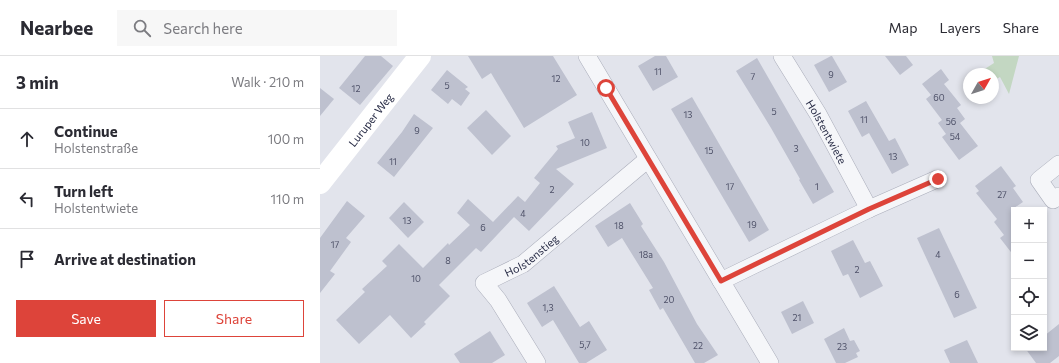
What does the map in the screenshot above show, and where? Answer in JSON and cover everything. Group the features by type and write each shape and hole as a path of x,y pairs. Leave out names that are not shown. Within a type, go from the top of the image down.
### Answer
{"street":[{"name":"Luruper Weg","path":"320,183 420,56"},
{"path":"587,56 770,363"},
{"name":"Holstentwiete","path":"782,56 818,114 869,209"},
{"name":"Holstenstieg","path":"537,363 498,300 484,283 523,264 648,159"},
{"path":"1059,164 1039,180 1053,200 1059,196"},
{"path":"721,281 869,209 938,179"}],"green space":[{"path":"992,56 1019,56 1009,94 999,78 999,68 986,68 994,63"}],"building":[{"path":"365,56 381,56 393,66 360,105 339,88"},
{"path":"468,56 553,56 577,95 524,128 491,73 482,79"},
{"path":"655,56 666,56 678,77 653,91 638,66"},
{"path":"831,56 847,82 829,92 814,65"},
{"path":"885,56 906,56 913,65 900,75"},
{"path":"757,58 834,192 813,204 771,128 736,71"},
{"path":"941,69 949,80 944,84 961,105 957,108 965,119 960,123 978,146 959,160 942,137 946,134 938,123 942,120 926,99 931,95 922,84"},
{"path":"447,70 468,87 465,89 470,93 461,106 452,99 448,104 431,90"},
{"path":"320,88 334,99 320,116"},
{"path":"692,97 769,230 749,242 671,109"},
{"path":"866,101 889,141 895,138 909,165 892,174 869,133 862,137 848,111"},
{"path":"486,110 511,136 492,155 467,128"},
{"path":"592,112 607,148 556,169 574,184 529,231 514,217 481,252 476,248 439,285 450,296 424,322 426,324 411,338 390,315 359,344 336,320 365,292 362,289 387,266 382,261 399,244 423,268 448,243 449,245 470,225 457,213 468,199 493,222 518,196 525,202 540,183 534,178 558,149 556,146 575,138 568,122"},
{"path":"414,114 433,128 394,177 377,163 402,132"},
{"path":"1001,166 1016,186 1013,188 1023,202 1016,207 1011,207 1011,252 1000,238 1004,235 994,222 997,219 976,193 979,191 975,186"},
{"path":"347,201 365,216 346,238 351,242 330,271 335,274 320,293 320,238"},
{"path":"404,202 424,222 408,238 389,218"},
{"path":"630,203 643,224 641,226 664,262 697,324 718,355 704,363 695,363 663,308 660,310 649,290 653,288 622,238 608,247 595,226"},
{"path":"939,228 977,308 954,318 917,238"},
{"path":"853,240 865,263 870,261 883,286 860,298 848,274 843,276 831,251"},
{"path":"554,286 580,327 589,321 607,350 586,363 579,363 553,320 542,327 527,303"},
{"path":"803,301 814,323 792,334 781,312"},
{"path":"1059,324 1059,356 1050,363 1036,363 1027,351 1047,351 1047,334"},
{"path":"844,328 850,341 854,340 860,351 856,353 858,357 845,363 836,363 824,339"},
{"path":"490,331 505,355 492,363 460,363 454,354"},
{"path":"967,340 978,363 950,363 944,350"}],"route":[{"path":"606,88 721,281 869,209 938,179"}]}
